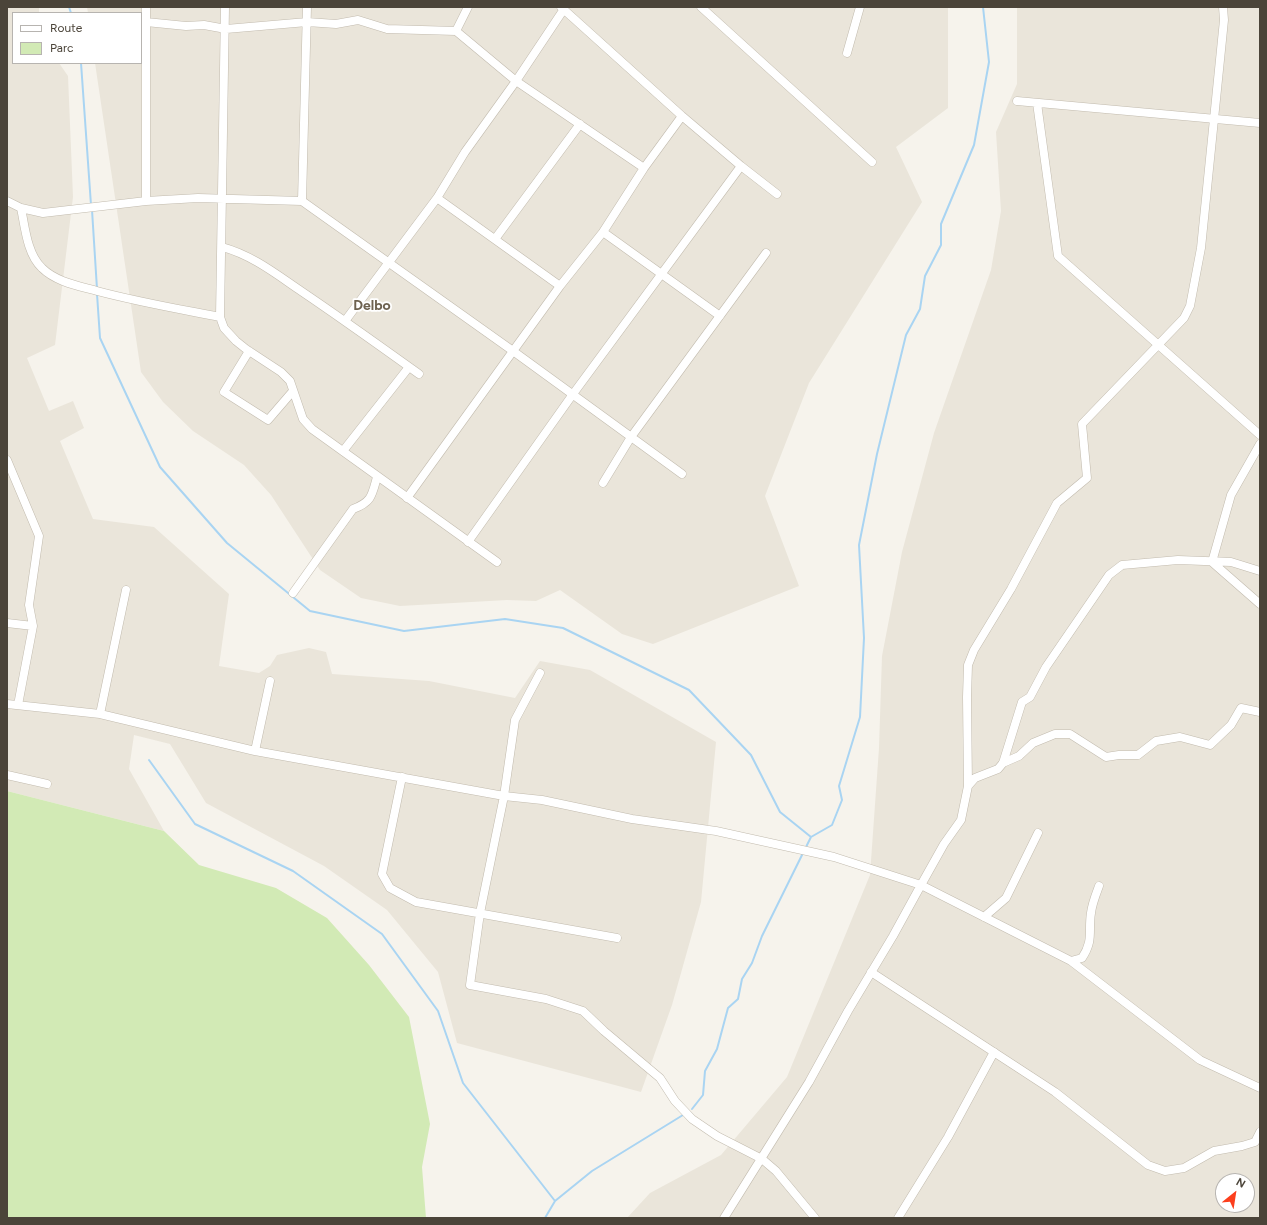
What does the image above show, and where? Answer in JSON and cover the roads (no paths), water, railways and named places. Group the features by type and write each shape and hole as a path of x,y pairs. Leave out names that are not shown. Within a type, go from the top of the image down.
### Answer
{"street":[{"path":"146,7 146,201"},
{"path":"225,7 226,29 221,199 222,247 220,317 227,331 249,351 281,372 290,382 303,419 312,429 497,562"},
{"path":"302,201 307,7"},
{"path":"456,31 468,7"},
{"path":"701,7 872,162"},
{"path":"846,53 860,7"},
{"path":"725,1217 762,1159 777,1130 809,1082 944,844 961,820 968,786 968,665 974,650 1012,589 1057,503 1087,478 1082,424 1184,318 1190,306 1200,248 1214,118 1223,7"},
{"path":"345,321 437,198 465,152 516,81 562,8 682,116 741,166 777,194"},
{"path":"146,22 186,26 204,25 226,29 307,22 336,24 358,20 387,29 456,31 516,81 644,168"},
{"path":"1017,101 1260,123"},
{"path":"1037,103 1058,256 1157,346 1260,435"},
{"path":"407,498 560,286 603,232 644,168 682,116"},
{"path":"495,239 580,124"},
{"path":"468,542 573,394 741,166"},
{"path":"7,201 21,208 43,213 146,201 198,198 302,201 573,394 682,474"},
{"path":"437,198 560,286"},
{"path":"21,208 34,257 41,268 53,276 73,284 141,302 220,317"},
{"path":"603,232 720,316"},
{"path":"222,247 235,250 255,260 345,321 418,374"},
{"path":"603,483 631,437 766,253"},
{"path":"249,351 224,392 268,420 293,391"},
{"path":"343,451 409,367"},
{"path":"1212,562 1230,495 1260,444"},
{"path":"7,460 39,536 29,605 34,626 18,706"},
{"path":"292,593 353,510 365,505 371,497 377,477"},
{"path":"968,786 976,778 998,769 1003,763 1022,702 1030,697 1046,667 1109,575 1122,565 1178,560 1231,562 1260,571"},
{"path":"1212,562 1260,604"},
{"path":"100,714 126,590"},
{"path":"7,623 34,626"},
{"path":"540,673 515,720 504,796 480,913 470,985 546,999 583,1011 604,1031 660,1078 675,1102 692,1119 717,1136 762,1159 776,1171 815,1218"},
{"path":"256,750 270,681"},
{"path":"7,704 100,714 256,750 504,796 542,800 632,819 716,831 834,857 921,884 1071,961 1200,1060 1260,1088"},
{"path":"1003,763 1019,756 1033,743 1055,734 1070,734 1106,757 1120,754 1138,755 1156,741 1180,737 1210,745 1231,725 1241,708 1260,712"},
{"path":"7,775 47,784"},
{"path":"402,777 382,874 390,888 416,902 617,938"},
{"path":"984,916 1006,898 1038,833"},
{"path":"1071,961 1082,958 1088,949 1091,932 1090,913 1099,886"},
{"path":"871,972 1055,1092 1148,1165 1165,1171 1184,1168 1214,1151 1255,1142 1260,1132"},
{"path":"898,1218 948,1137 994,1052"}],"waterway":[{"path":"69,7 71,12"},
{"path":"805,849 811,837 832,825 842,800 839,786 860,717 864,638 859,545 877,454 906,335 920,309 925,276 941,245 941,224 974,145 989,62 983,7"},
{"path":"81,64 91,205"},
{"path":"92,210 97,289"},
{"path":"97,294 100,338 160,467 227,543 310,611 404,631 505,619 563,628 689,690 751,755 780,812 811,837"},
{"path":"149,760 195,824 293,871 382,934 438,1011 463,1083 555,1201"},
{"path":"692,1109 703,1095 705,1071 717,1049 728,1008 738,999 742,979 752,963 762,936 803,853"},
{"path":"545,1218 555,1201 592,1171 683,1115"}],"district":[{"name":"Delbo","path":"372,306"}]}
